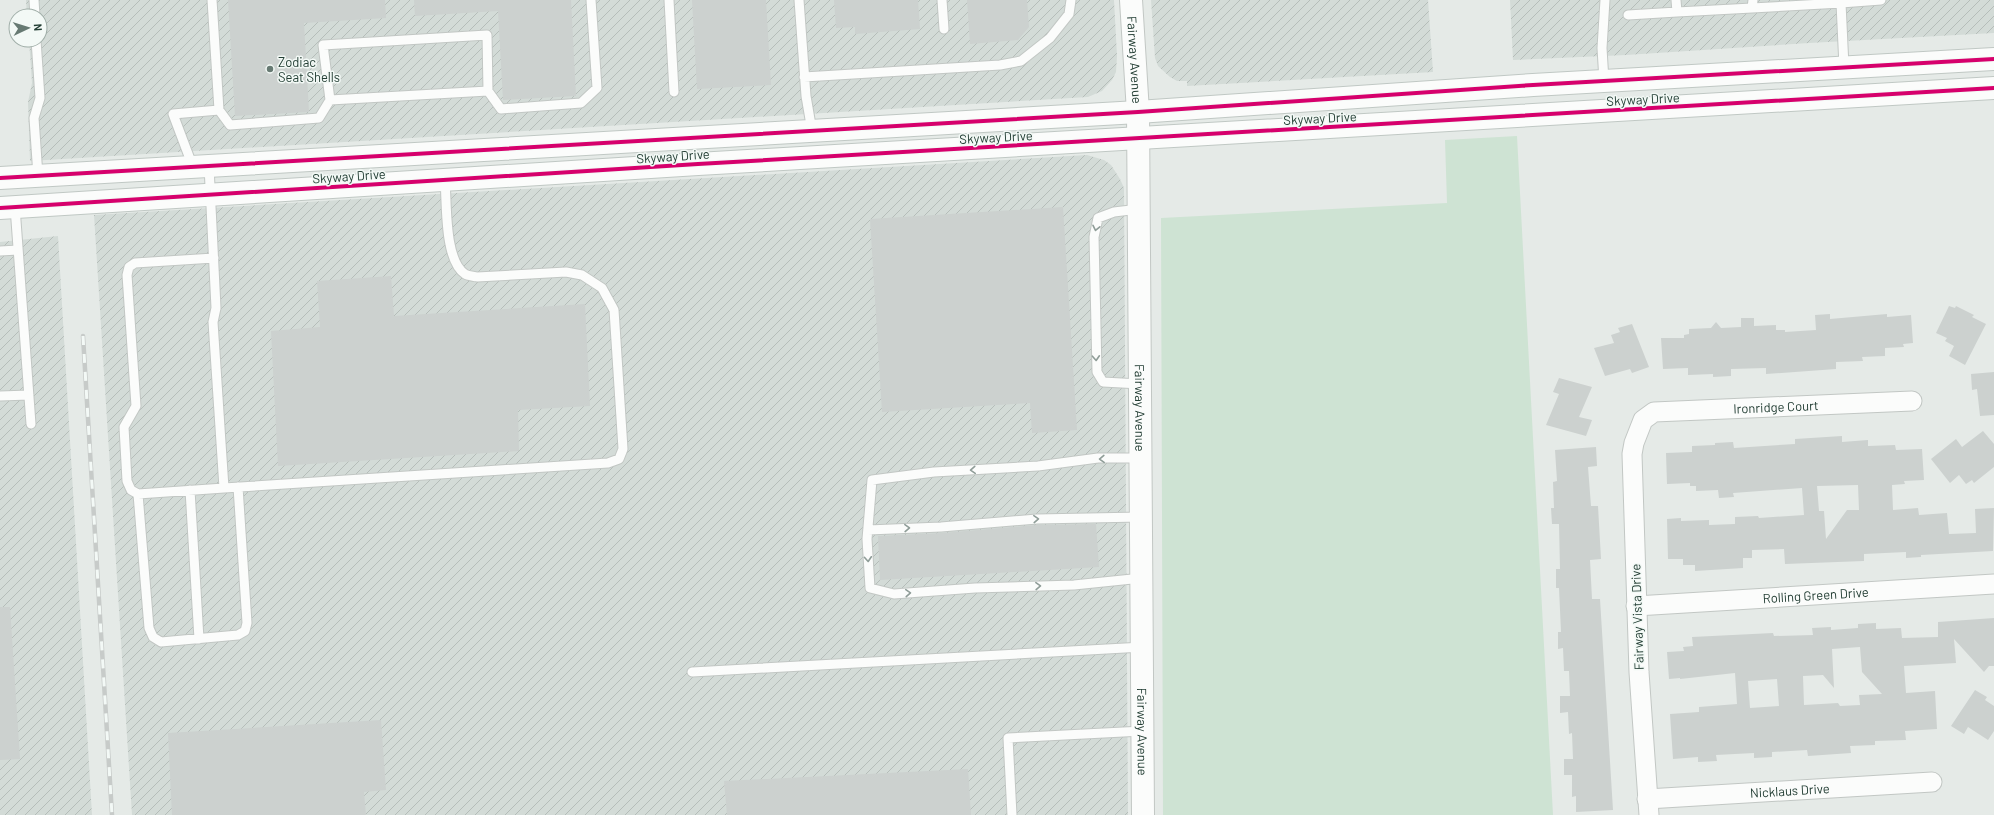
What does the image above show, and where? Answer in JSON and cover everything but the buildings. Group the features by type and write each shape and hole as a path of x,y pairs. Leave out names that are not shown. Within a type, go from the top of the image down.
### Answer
{"main road":[{"name":"Fairway Avenue","path":"1130,0 1138,112 1143,815"},
{"name":"Skyway Drive","path":"0,178 1138,112 1604,81 1994,59"},
{"name":"Skyway Drive","path":"8,207 1138,138 1994,88"}],"street":[{"name":"Ironridge Court","path":"1643,420 1654,412 1912,401"},
{"name":"Fairway Vista Drive","path":"1643,420 1634,443 1632,454 1636,606 1648,807"},
{"name":"Rolling Green Drive","path":"1636,606 1994,584"},
{"name":"Nicklaus Drive","path":"1648,807 1932,782"}],"lane":[{"path":"212,0 219,110 230,125 319,118 330,100 323,45 487,35 488,91 501,109 581,103 597,88 590,0"},
{"path":"669,0 674,92"},
{"path":"799,0 804,77 812,131"},
{"path":"942,0 944,29"},
{"path":"804,77 1000,65 1021,61 1050,38 1069,14 1071,0"},
{"path":"1604,81 1602,48 1605,0"},
{"path":"1676,0 1677,12"},
{"path":"1628,15 1677,12 1753,4 1841,3 1880,0"},
{"path":"1841,3 1844,68"},
{"path":"37,48 40,98 34,118 38,176"},
{"path":"330,100 488,91"},
{"path":"219,110 173,114 201,167 211,195 216,308 213,322 224,488"},
{"path":"214,258 136,263 129,267 127,275 136,406 124,427 127,481 131,490 138,494 600,463 619,459 623,449 614,310 602,288 582,275 566,272 477,277 465,274 458,266 451,252 445,180"},
{"path":"8,207 18,250 31,424"},
{"path":"1139,209 1114,212 1098,218 1094,237 1097,372 1103,382 1140,384"},
{"path":"0,252 18,250"},
{"path":"0,396 29,394"},
{"path":"1141,458 1098,458 1038,466 934,472 872,480 868,530 870,588 894,594 975,588 1074,585 1142,578"},
{"path":"138,494 149,628 153,637 162,642 238,635 244,631 247,623 238,487"},
{"path":"190,490 199,639"},
{"path":"868,530 941,527 1037,519 1141,517"},
{"path":"692,672 1143,647"},
{"path":"1012,815 1008,738 1143,731"}],"shaded area":[{"path":"26,0 1114,0 1117,56 1116,72 1112,80 1102,91 1088,97 30,161 28,102 32,83 30,48 48,48 48,8 26,8"},
{"path":"1151,0 1428,0 1433,72 1187,86 1187,81 1177,81 1158,66 1155,58"},
{"path":"1510,0 1994,0 1994,33 1626,55 1513,60"},
{"path":"1087,155 1104,160 1111,165 1124,188 1128,815 132,815 94,215"},
{"path":"58,236 92,815 0,815 0,242"}],"green space":[{"path":"1517,136 1553,815 1163,815 1161,218 1447,203 1445,140"}],"railway":[{"path":"83,336 112,815"}],"cycle path":[{"path":"0,178 1138,112 1533,85 1994,59"},
{"path":"0,208 698,164 1994,88"}],"place":[{"name":"Zodiac Seat Shells","path":"270,69"}]}
